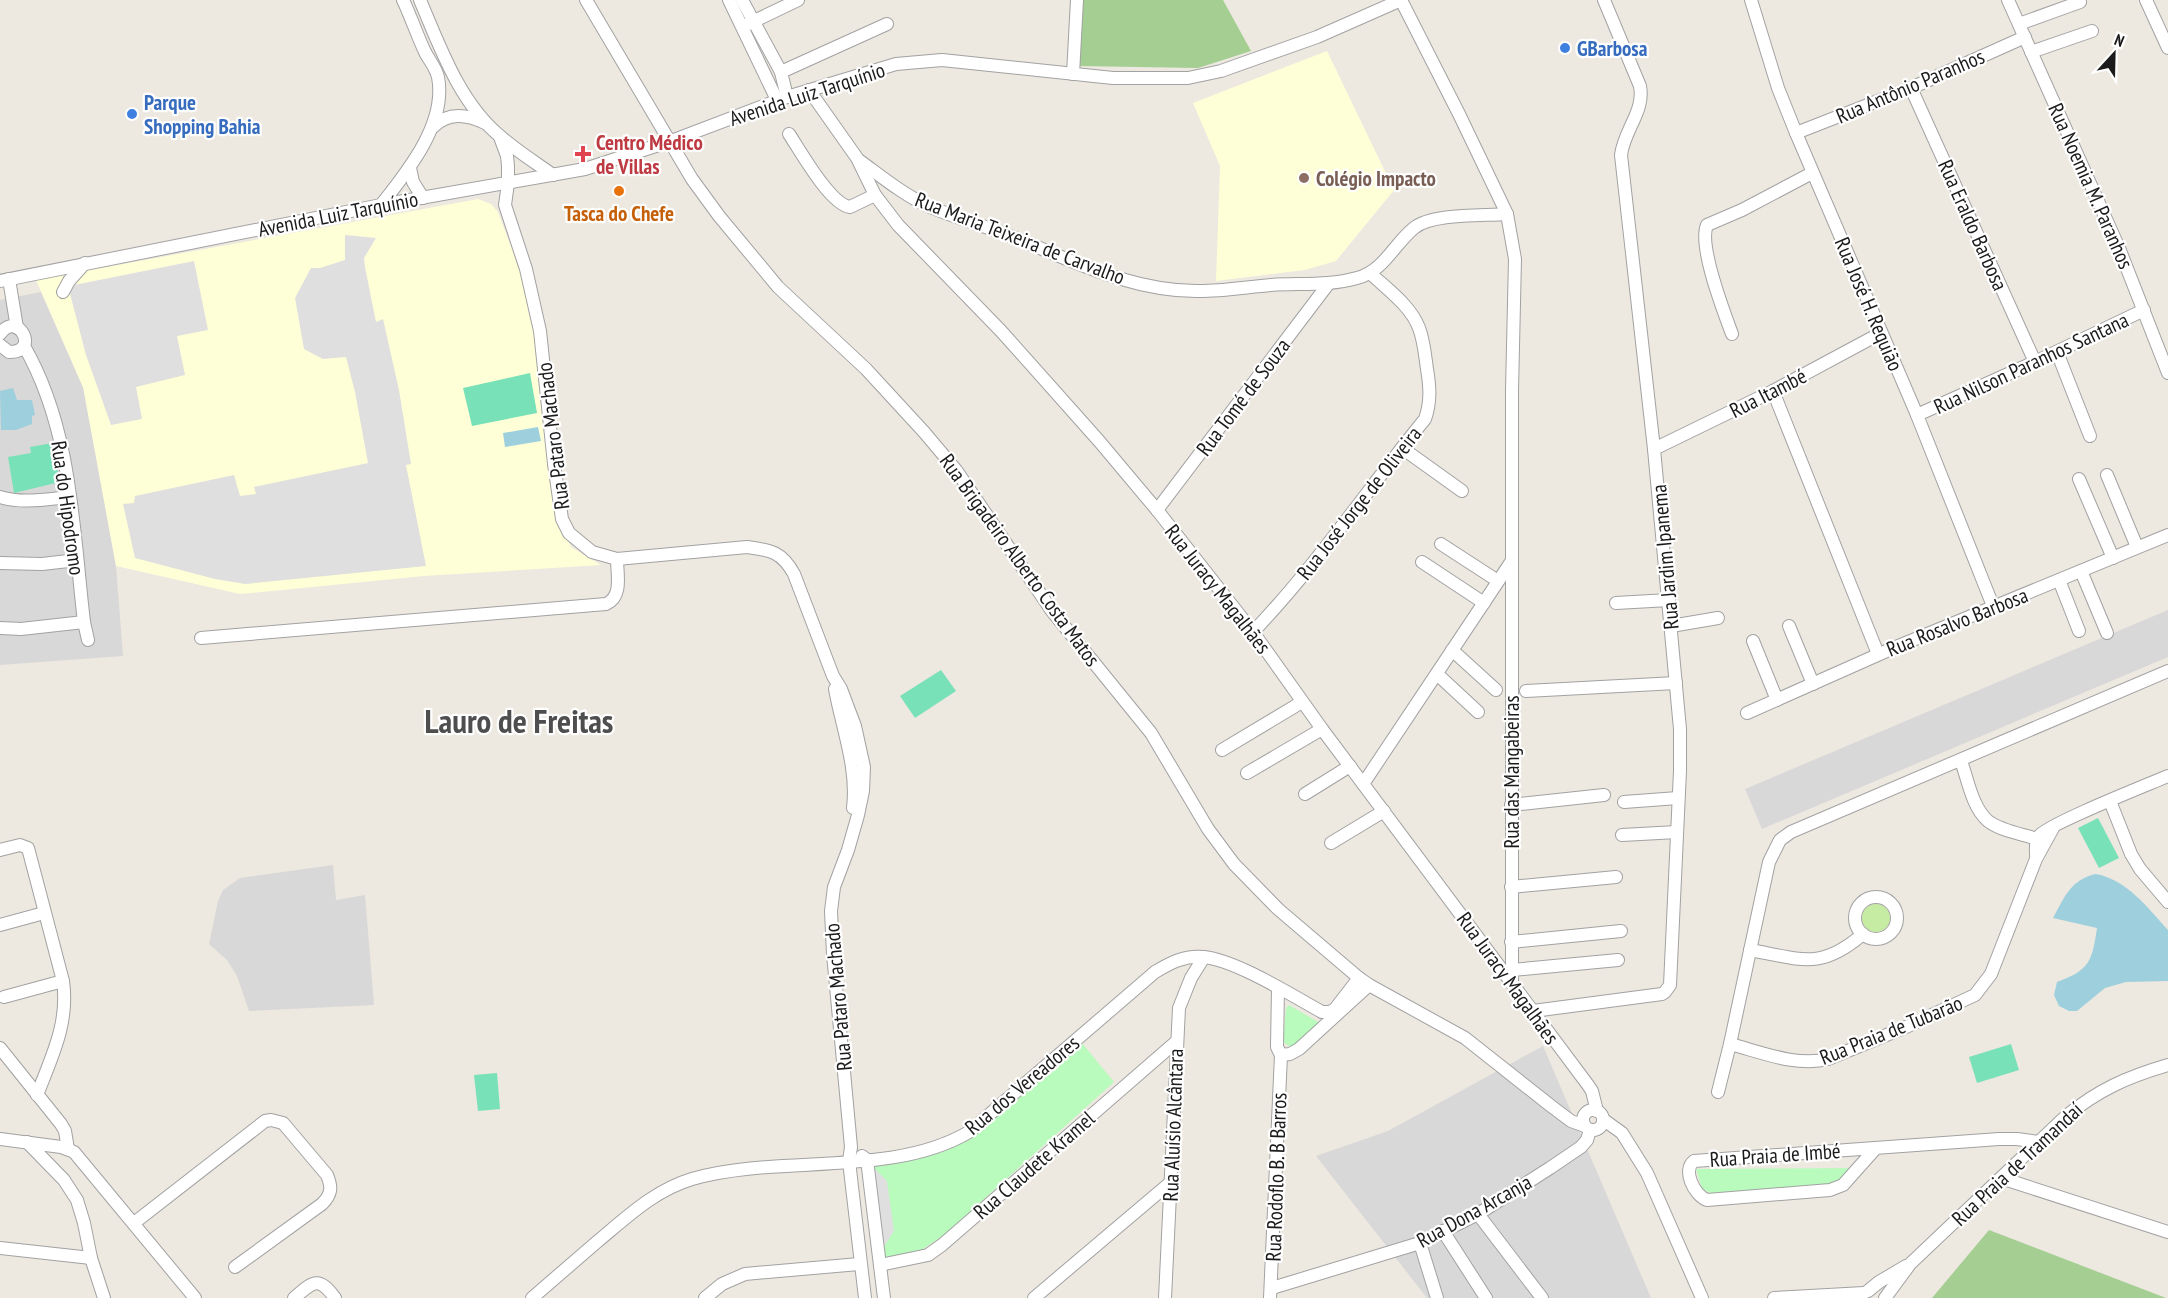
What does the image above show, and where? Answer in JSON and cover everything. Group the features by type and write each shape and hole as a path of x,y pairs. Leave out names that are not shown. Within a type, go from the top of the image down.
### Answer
{"street":[{"path":"381,205 410,168 430,130 440,93 437,74 404,0"},
{"path":"420,0 445,58 468,98 500,137 553,175"},
{"name":"Rua Brigadeiro Alberto Costa Matos","path":"586,0 692,179 757,263 810,318 866,369 956,470 1052,611 1151,733 1208,829 1234,864 1278,909 1364,982 1465,1038 1571,1121 1588,1128"},
{"path":"733,0 755,22 781,72 782,99"},
{"path":"733,0 742,27 758,60 782,99"},
{"path":"742,27 798,0"},
{"path":"1073,74 1077,0"},
{"path":"1401,0 1460,114 1507,214"},
{"name":"Avenida Luiz Tarquínio","path":"5,280 381,205 585,169 670,141 782,99 896,64 942,60 1113,78 1188,78 1221,71 1317,37 1401,0"},
{"name":"Rua Jardim Ipanema","path":"1533,1011 1665,992 1670,985 1680,729 1654,449 1622,156 1626,136 1640,107 1642,96 1640,86 1604,0"},
{"name":"Rua José H. Requião","path":"1751,0 1778,88 1812,173 1917,415 1993,606"},
{"name":"Rua Noemia M. Paranhos","path":"2008,0 2119,248 2168,374"},
{"path":"2146,0 2168,48"},
{"path":"2019,24 2080,2"},
{"path":"781,72 887,24"},
{"path":"2031,52 2092,31"},
{"name":"Rua Antônio Paranhos","path":"1796,133 1911,88 2025,37"},
{"path":"758,60 773,56"},
{"name":"Rua Eraldo Barbosa","path":"1911,88 2035,362"},
{"name":"Rua Juracy Magalhães","path":"809,90 856,158 875,195 898,225 1001,332 1099,441 1157,510 1253,632 1363,784 1512,976 1533,1011 1592,1091 1596,1114"},
{"path":"430,130 441,118 458,115 476,118 488,124"},
{"path":"789,134 815,175 841,205 850,207 875,195"},
{"path":"500,137 508,166 487,188 505,205"},
{"name":"Rua Maria Teixeira de Carvalho","path":"856,158 927,206 1005,234 1088,268 1130,281 1198,291 1329,283 1359,278 1370,273 1385,261 1413,228 1421,224 1438,219 1507,214"},
{"name":"Rua Pataro Machado","path":"508,166 505,205 526,269 540,331 554,464 562,519 569,533 592,552 617,559 747,547 765,549 779,554 787,561 794,574 859,741 864,767 863,791 848,850 834,887 831,911 851,1147 849,1161 859,1264 865,1298"},
{"path":"410,168 413,182 423,198"},
{"path":"1732,334 1714,282 1705,233 1707,225 1750,206 1812,173"},
{"name":"Rua das Mangabeiras","path":"1507,214 1515,259 1511,562 1512,976"},
{"path":"63,292 85,263"},
{"name":"Rua José Jorge de Oliveira","path":"1253,632 1277,607 1326,546 1425,419 1430,406 1424,342 1419,326 1410,313 1370,273"},
{"name":"Rua do Hipodromo","path":"5,280 17,328 21,330 25,338 24,346 34,364 51,409 65,461 88,640"},
{"name":"Rua Tomé de Souza","path":"1157,510 1329,283"},
{"name":"Rua Nilson Paranhos Santana","path":"1917,415 2144,310"},
{"path":"0,331 9,327 17,328"},
{"name":"Rua Itambé","path":"1654,449 1773,391 1881,333"},
{"path":"0,345 5,351 13,353 24,346"},
{"path":"2057,352 2090,436"},
{"path":"1773,391 1878,654"},
{"path":"1402,448 1462,491"},
{"path":"2107,475 2137,547"},
{"path":"2079,480 2112,558"},
{"path":"0,497 11,500 70,497"},
{"name":"Rua Rosalvo Barbosa","path":"1747,713 1878,654 2168,535"},
{"path":"1441,544 1498,581"},
{"path":"201,638 606,604 615,598 618,591 617,559"},
{"path":"0,562 42,564 77,560"},
{"path":"1422,562 1484,603"},
{"path":"1363,784 1511,562"},
{"path":"2081,571 2107,633"},
{"path":"2059,580 2079,631"},
{"path":"1616,603 1669,600"},
{"path":"1671,626 1718,618"},
{"path":"0,628 30,628 84,622"},
{"path":"1789,626 1813,684"},
{"path":"1753,641 1778,700"},
{"path":"1452,650 1496,690"},
{"path":"1718,1092 1769,862 1780,840 1791,832 2168,672"},
{"path":"1437,674 1478,712"},
{"name":"Rua Pataro Machado","path":"833,676 851,763 854,799 848,850"},
{"path":"1526,691 1617,685 1628,679 1676,679"},
{"path":"1222,750 1302,702"},
{"path":"1248,772 1322,729"},
{"path":"845,739 859,741"},
{"path":"1961,761 1975,803 1989,822 2037,839 2042,833 2168,776"},
{"path":"851,763 864,767"},
{"path":"1305,794 1350,766"},
{"path":"1510,805 1604,795"},
{"path":"1624,802 1678,798"},
{"path":"2110,801 2131,854 2140,869 2168,902"},
{"path":"1331,843 1384,811"},
{"name":"Rua Praia de Tubarão","path":"1730,1044 1802,1062 1815,1062 1857,1047 1964,1002 1975,995 1991,974 2036,859 2053,828"},
{"path":"1622,836 1677,832"},
{"name":"Rua Praia de Tubarão","path":"2036,859 2037,839"},
{"path":"0,850 20,845 28,848 63,981 66,1001 61,1029 37,1095"},
{"path":"1511,887 1616,877"},
{"path":"0,925 44,913"},
{"path":"1511,942 1621,931"},
{"path":"1750,951 1811,960 1823,958 1846,948 1863,933"},
{"name":"Rua dos Vereadores","path":"532,1298 631,1213 663,1191 692,1179 716,1174 867,1160 922,1151 950,1143 969,1132 1155,972 1176,960 1204,957 1234,966 1322,1012 1335,1009 1364,982"},
{"name":"Rua Aluísio Alcântara","path":"1165,1298 1179,1008 1191,978 1204,957"},
{"path":"1512,976 1618,960"},
{"path":"4,997 63,981"},
{"path":"1281,1055 1290,1054 1299,1049 1364,982"},
{"name":"Rua Rodoflo B. B Barros","path":"1271,1293 1281,1055 1277,1047 1278,988"},
{"name":"Rua Claudete Kramel","path":"880,1265 928,1255 942,1245 1177,1041"},
{"path":"0,1048 61,1124 65,1131 68,1149"},
{"name":"Rua Praia de Tramandaí","path":"1885,1298 1910,1264 2071,1112 2106,1088 2134,1075 2168,1065"},
{"path":"1560,1112 1596,1114 1622,1132 1647,1173 1702,1298"},
{"path":"1596,1114 1600,1128 1588,1128 1583,1119 1596,1114"},
{"path":"134,1223 265,1121 283,1123 327,1175 331,1184 330,1193 322,1204 235,1267"},
{"name":"Rua Dona Arcanja","path":"1271,1293 1420,1243 1478,1214 1581,1147 1587,1140 1588,1128"},
{"path":"0,1139 68,1149 74,1152 195,1298"},
{"name":"Rua Praia de Imbé","path":"1876,1148 1843,1185 1830,1190 1707,1200 1698,1196 1691,1183 1688,1168 1694,1161 1876,1148 2017,1139 2038,1142"},
{"path":"27,1142 72,1191 84,1223 91,1258 104,1298"},
{"path":"851,1147 867,1160 884,1298"},
{"path":"2001,1178 2168,1232"},
{"path":"1034,1298 1171,1182"},
{"path":"1478,1214 1542,1298"},
{"path":"1443,1231 1486,1298"},
{"path":"1420,1243 1437,1298"},
{"path":"0,1248 91,1258"},
{"path":"705,1298 722,1284 745,1274 859,1264"},
{"name":"Rua Praia de Tramandaí","path":"1864,1294 1879,1282 1910,1264"},
{"path":"294,1298 314,1282 326,1287 334,1298"},
{"path":"1774,1298 1822,1297 1873,1292 1881,1298"}],"shaded area":[{"name":"Colégio Impacto","path":"1327,51 1394,190 1336,261 1305,270 1216,281 1220,166 1193,103"},
{"path":"478,199 491,204 498,212 525,285 535,325 556,518 571,547 601,565 424,576 240,594 116,566 83,387 36,280"},
{"path":"345,235 376,238 364,258 365,267 376,322 383,319 399,390 411,464 406,465 426,566 245,584 215,579 135,558 123,504 134,503 135,496 234,475 240,496 256,494 254,487 368,463 346,357 323,359 304,349 295,298 311,268 320,268 345,260"},
{"path":"194,261 208,330 177,336 185,375 136,387 142,419 111,425 86,355 69,290 74,285"},
{"path":"41,292 84,390 116,566 123,656 0,665 0,300"},
{"path":"2168,610 2168,657 1762,829 1745,789"},
{"path":"333,865 336,900 365,895 374,1005 249,1011 237,976 227,960 209,944 218,901 223,890 240,878"},
{"path":"1543,1046 1651,1298 1427,1298 1316,1156 1388,1131"},
{"path":"871,1165 887,1181 894,1231 880,1253"}],"green space":[{"path":"1082,0 1223,0 1251,51 1198,68 1078,66"},
{"path":"530,373 537,413 472,426 463,388"},
{"path":"52,443 60,482 14,493 8,457 31,453 30,447"},
{"path":"941,670 956,691 915,718 900,696"},
{"path":"2098,818 2119,858 2099,868 2078,828"},
{"path":"1876,904 1886,908 1890,918 1886,928 1876,932 1866,928 1862,918 1866,908"},
{"path":"1289,1005 1320,1023 1292,1048 1283,1042 1286,1008"},
{"path":"1082,1043 1114,1082 944,1235 914,1255 881,1267 871,1165 948,1149 970,1136 1001,1107"},
{"path":"2011,1044 2019,1070 1977,1083 1969,1057"},
{"path":"497,1073 500,1109 478,1111 474,1075"},
{"path":"1860,1168 1841,1187 1715,1195 1702,1189 1696,1169"},
{"path":"1989,1230 2166,1298 1932,1298"}],"water":[{"path":"13,388 17,400 32,400 35,415 32,416 32,424 16,430 1,430 0,391"},
{"path":"538,427 541,441 505,447 503,433"},
{"path":"2096,874 2127,888 2168,930 2168,981 2126,982 2105,988 2077,1011 2069,1011 2059,1006 2054,995 2057,982 2068,978 2088,963 2097,928 2053,918 2069,890 2080,880"}],"place":[{"name":"GBarbosa","path":"1565,48"},
{"name":"Parque Shopping Bahia","path":"132,114"},
{"name":"Centro Médico de Villas","path":"583,154"},
{"name":"Colégio Impacto","path":"1304,178"},
{"name":"Tasca do Chefe","path":"619,191"}],"district":[{"name":"Lauro de Freitas","path":"519,720"}]}
